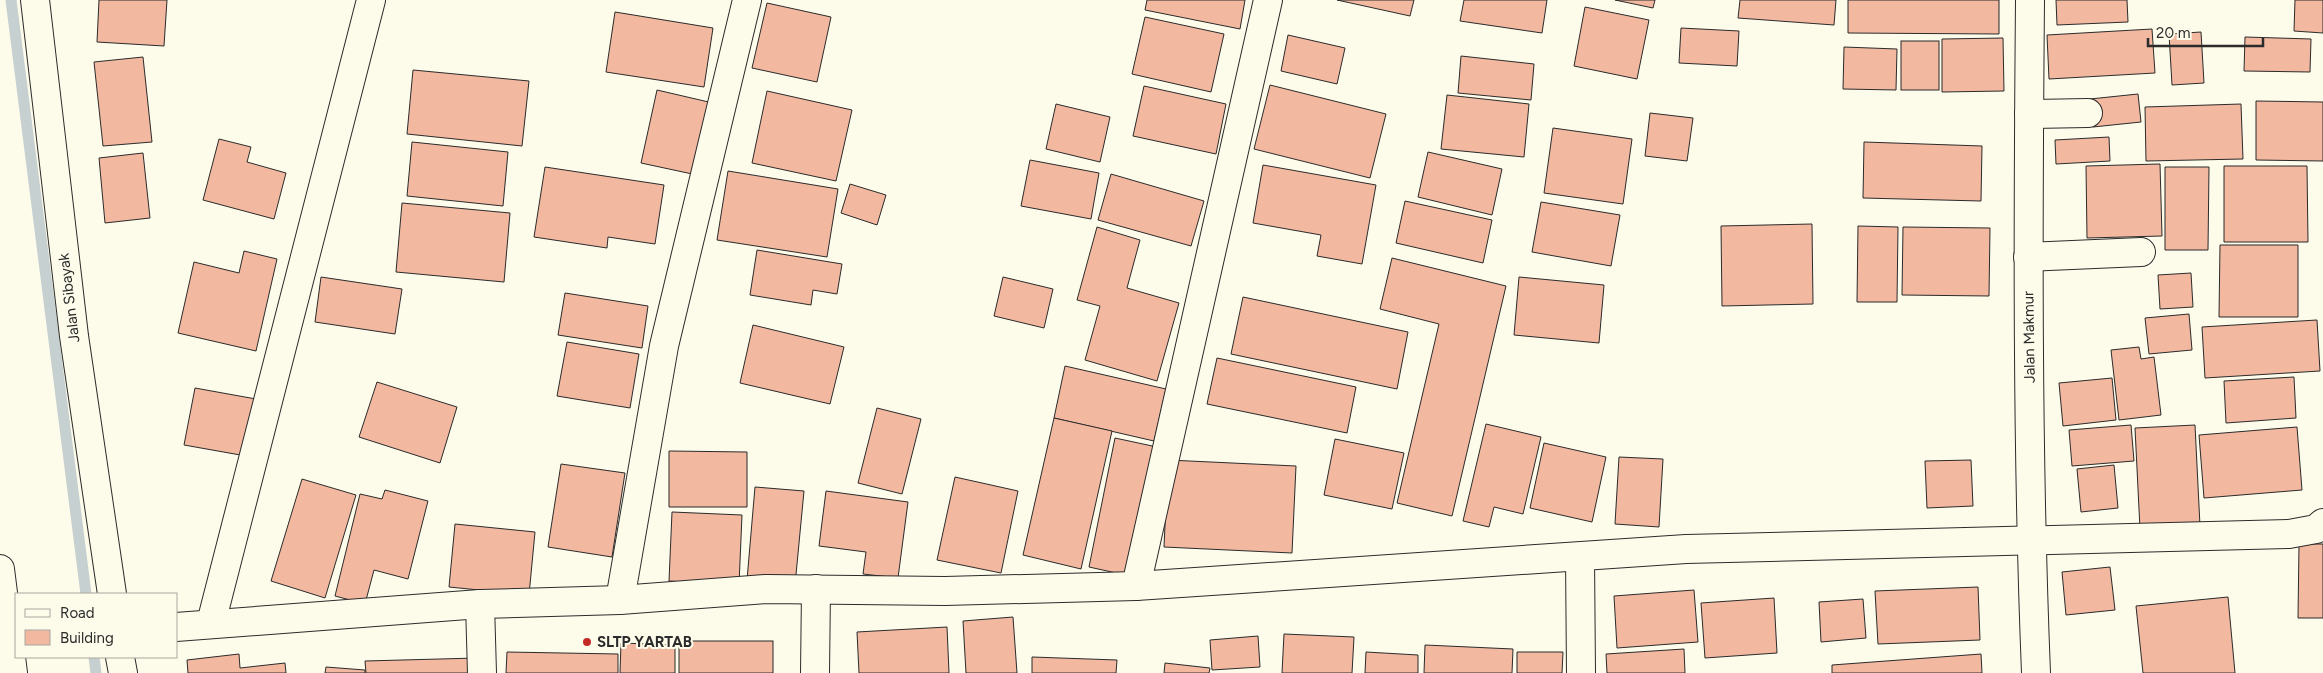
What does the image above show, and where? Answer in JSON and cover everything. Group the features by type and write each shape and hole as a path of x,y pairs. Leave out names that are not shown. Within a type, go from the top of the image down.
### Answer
{"street":[{"name":"Jalan Sibayak","path":"35,0 74,336 112,593"},
{"path":"211,623 371,0"},
{"path":"620,600 664,346 747,0"},
{"path":"1136,586 1268,0"},
{"name":"Jalan Makmur","path":"2030,0 2028,257 2031,540 2036,673"},
{"path":"2029,114 2088,112"},
{"path":"2028,257 2141,252"},
{"path":"178,627 480,604 620,600 766,589 945,591 1136,586 1686,549 2289,534 2316,529 2323,523"},
{"path":"1580,557 1581,673"},
{"path":"0,569 13,673"},
{"path":"815,673 816,590"},
{"path":"480,604 482,673"},
{"path":"120,658 123,673"}],"building":[{"path":"99,0 167,0 164,46 97,42"},
{"path":"1147,0 1245,0 1240,29 1145,10"},
{"path":"1337,0 1414,0 1410,16"},
{"path":"1464,0 1547,0 1542,33 1460,21"},
{"path":"1615,0 1655,0 1653,8"},
{"path":"1740,0 1836,0 1834,25 1738,18"},
{"path":"1848,0 1999,0 1999,34 1848,33"},
{"path":"2056,0 2127,0 2128,22 2057,25"},
{"path":"2295,0 2323,0 2323,33 2294,31"},
{"path":"767,3 831,17 817,82 752,68"},
{"path":"1585,7 1649,20 1637,79 1574,66"},
{"path":"615,12 713,28 704,87 606,72"},
{"path":"1145,17 1224,34 1211,92 1132,74"},
{"path":"1681,28 1739,31 1737,66 1679,63"},
{"path":"2152,29 2155,73 2049,79 2047,35"},
{"path":"2201,32 2204,83 2172,85 2169,34"},
{"path":"1288,35 1345,48 1337,84 1281,71"},
{"path":"2245,37 2311,39 2310,72 2244,71"},
{"path":"2003,38 2004,91 1942,92 1942,39"},
{"path":"1901,41 1939,41 1939,90 1901,90"},
{"path":"1844,47 1897,49 1896,90 1843,89"},
{"path":"1461,56 1534,64 1531,100 1458,93"},
{"path":"143,57 152,142 103,146 94,62"},
{"path":"413,70 529,81 522,146 407,134"},
{"path":"1270,85 1386,114 1370,178 1254,149"},
{"path":"1144,86 1226,104 1216,154 1133,136"},
{"path":"657,90 713,103 697,175 641,163"},
{"path":"767,91 852,110 836,181 752,163"},
{"path":"2138,94 2141,122 2093,127 2090,99"},
{"path":"1447,95 1529,104 1524,157 1441,149"},
{"path":"2256,101 2323,102 2323,161 2256,160"},
{"path":"1056,104 1110,117 1100,162 1046,149"},
{"path":"2241,104 2243,159 2146,161 2145,107"},
{"path":"1650,113 1693,118 1687,161 1645,156"},
{"path":"1553,128 1632,139 1623,204 1544,193"},
{"path":"2109,137 2110,161 2056,164 2055,140"},
{"path":"219,139 251,147 247,162 286,173 274,219 203,200"},
{"path":"412,142 508,152 503,206 407,196"},
{"path":"1864,142 1982,146 1981,201 1863,198"},
{"path":"1428,152 1502,169 1492,215 1418,197"},
{"path":"143,153 150,218 105,223 99,158"},
{"path":"1030,160 1099,173 1091,219 1021,206"},
{"path":"2160,164 2162,236 2087,238 2086,166"},
{"path":"1263,165 1376,185 1362,264 1317,256 1321,235 1253,223"},
{"path":"2224,166 2307,166 2308,242 2224,242"},
{"path":"545,167 664,185 655,244 608,237 607,248 534,237"},
{"path":"2165,167 2209,167 2208,250 2165,250"},
{"path":"728,171 838,189 827,257 717,240"},
{"path":"1111,174 1204,201 1191,246 1098,220"},
{"path":"850,184 886,195 877,225 841,213"},
{"path":"1405,201 1492,220 1483,263 1396,243"},
{"path":"1541,202 1620,215 1611,266 1532,252"},
{"path":"402,203 510,213 504,282 396,272"},
{"path":"1812,224 1813,304 1722,306 1721,226"},
{"path":"1858,226 1898,227 1897,302 1857,302"},
{"path":"1097,227 1140,240 1127,288 1179,303 1157,381 1085,360 1100,306 1077,300"},
{"path":"1903,227 1990,228 1989,296 1902,295"},
{"path":"2220,245 2298,245 2298,317 2219,317"},
{"path":"757,250 842,264 837,294 813,290 811,305 750,295"},
{"path":"244,251 277,259 256,351 178,333 194,262 239,273"},
{"path":"1392,258 1506,286 1452,516 1397,503 1439,324 1380,309"},
{"path":"2191,273 2193,307 2160,309 2158,275"},
{"path":"321,277 402,289 395,334 315,322"},
{"path":"1003,277 1053,289 1044,328 994,316"},
{"path":"1519,277 1604,285 1599,343 1514,335"},
{"path":"565,293 648,306 642,348 558,335"},
{"path":"1243,297 1408,332 1397,389 1231,354"},
{"path":"2189,314 2192,350 2149,354 2145,318"},
{"path":"2317,320 2320,371 2205,378 2202,327"},
{"path":"753,325 844,347 830,404 740,383"},
{"path":"567,342 639,354 630,408 557,396"},
{"path":"2139,347 2141,359 2154,357 2161,415 2119,420 2111,350"},
{"path":"1217,358 1356,387 1347,433 1207,404"},
{"path":"1065,366 1166,389 1154,441 1054,418"},
{"path":"2294,377 2296,418 2226,423 2224,381"},
{"path":"2112,378 2116,420 2063,426 2059,383"},
{"path":"377,382 457,407 440,463 359,437"},
{"path":"195,388 256,399 246,456 184,445"},
{"path":"877,408 921,419 902,494 858,483"},
{"path":"1054,418 1112,431 1081,569 1023,555"},
{"path":"1486,424 1541,437 1523,514 1494,507 1489,527 1463,521"},
{"path":"2131,425 2134,461 2072,466 2069,430"},
{"path":"2195,425 2200,526 2140,529 2135,428"},
{"path":"2297,427 2302,490 2204,498 2199,435"},
{"path":"1115,438 1157,447 1130,576 1089,567"},
{"path":"1335,439 1404,453 1392,509 1324,495"},
{"path":"1544,443 1606,457 1592,522 1530,508"},
{"path":"669,451 747,452 747,507 669,507"},
{"path":"1619,457 1663,459 1659,527 1615,524"},
{"path":"1168,460 1296,466 1292,553 1164,547"},
{"path":"1971,460 1973,506 1927,508 1925,461"},
{"path":"561,464 625,473 612,557 548,547"},
{"path":"2114,465 2118,508 2081,512 2077,469"},
{"path":"955,477 1018,491 1001,573 937,560"},
{"path":"302,479 356,495 325,598 271,581"},
{"path":"755,487 804,491 795,585 747,580"},
{"path":"385,490 428,501 408,579 374,570 365,604 335,596 360,494 382,499"},
{"path":"826,491 908,502 898,578 863,574 866,552 819,546"},
{"path":"672,512 742,515 739,585 669,581"},
{"path":"455,524 535,532 529,595 449,587"},
{"path":"2299,544 2323,544 2323,618 2298,618"},
{"path":"2110,567 2115,610 2066,615 2062,572"},
{"path":"1978,587 1980,640 1878,644 1875,591"},
{"path":"1694,590 1698,642 1617,648 1614,596"},
{"path":"2228,597 2235,673 2143,673 2136,606"},
{"path":"1774,598 1777,653 1705,658 1701,603"},
{"path":"1863,599 1866,638 1821,642 1819,602"},
{"path":"1013,617 1017,673 966,673 963,621"},
{"path":"947,627 949,673 859,673 857,632"},
{"path":"1284,634 1354,637 1352,673 1282,673"},
{"path":"1258,636 1260,667 1212,670 1210,640"},
{"path":"679,641 773,641 773,673 679,673"},
{"path":"621,643 675,645 675,673 620,673"},
{"path":"1425,645 1513,649 1512,673 1424,673"},
{"path":"1684,649 1685,673 1607,673 1606,654"},
{"path":"507,652 618,654 618,673 506,673"},
{"path":"1366,652 1418,655 1418,673 1365,673"},
{"path":"1517,652 1563,652 1562,673 1517,673"},
{"path":"239,654 240,668 285,663 286,673 188,673 187,660"},
{"path":"1981,654 1982,673 1832,673 1832,665"},
{"path":"1032,657 1117,660 1116,673 1032,673"},
{"path":"477,658 478,673 366,673 365,661"},
{"path":"1165,663 1210,668 1209,673 1164,673"},
{"path":"326,667 365,670 365,673 325,673"}],"waterway":[{"path":"11,0 86,593"},
{"path":"94,658 96,673"}],"place":[{"name":"SLTP YARTAB","path":"587,642"}]}
